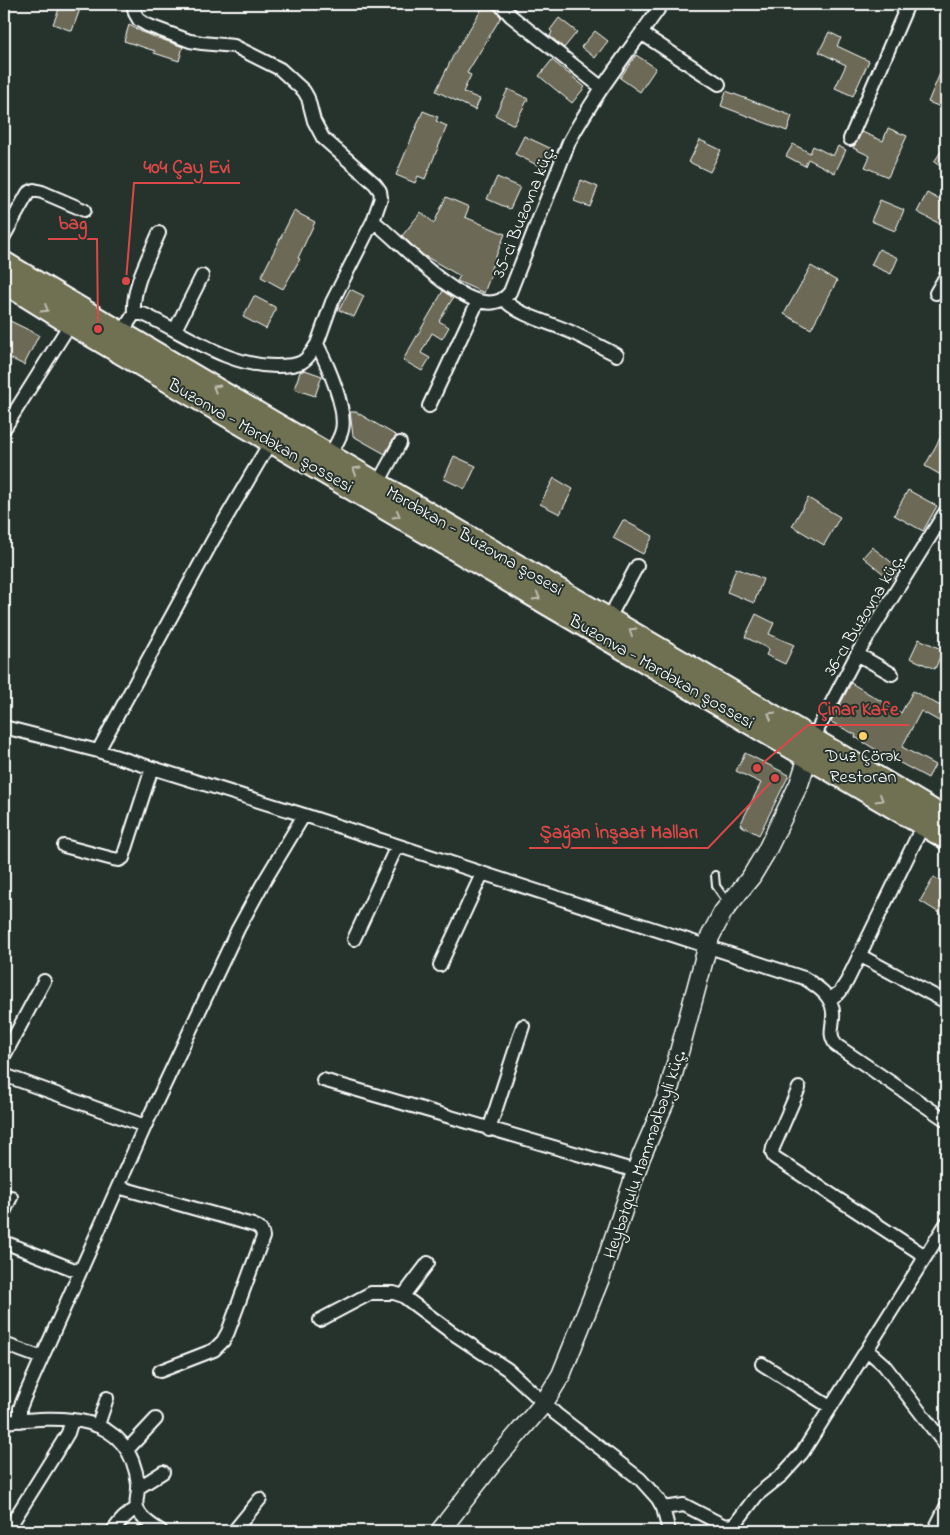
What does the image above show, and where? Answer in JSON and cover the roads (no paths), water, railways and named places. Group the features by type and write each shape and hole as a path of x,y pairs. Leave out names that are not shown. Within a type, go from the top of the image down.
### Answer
{"main road":[{"name":"Mərdəkan - Buzovna şosesi","path":"4,262 609,618 811,748 946,839"},
{"name":"Buzonva - Mərdəkan şossesi","path":"4,283 70,324 778,739 811,748"},
{"name":"Mərdəkan - Buzovna şosesi","path":"811,748 946,818"}],"street":[{"path":"133,4 139,20 148,25 196,42 234,46 280,69 292,78 304,91 314,121 323,138 375,184 380,191 381,198 373,221 332,302 317,344 301,363 263,366 230,358 143,314 134,314"},
{"path":"500,4 511,16 601,87"},
{"name":"35-ci Buzovna küç.","path":"478,302 494,303 504,300 510,292 569,142 601,87 662,4"},
{"path":"850,139 908,4"},
{"path":"642,33 719,84"},
{"path":"4,236 28,193 34,190 84,210"},
{"path":"373,221 386,230 428,271 460,293 478,302 429,406"},
{"path":"122,332 134,314 133,303 136,290 159,233"},
{"path":"175,330 202,276"},
{"path":"936,293 946,276"},
{"path":"504,300 521,312 570,332 617,355"},
{"path":"4,429 70,324"},
{"path":"317,344 332,375 343,418 341,435 330,455"},
{"path":"98,751 213,540 271,441"},
{"path":"378,483 400,443"},
{"name":"36-cı Buzovna küç.","path":"811,748 857,654 946,511"},
{"path":"609,618 637,566"},
{"path":"857,654 892,674"},
{"path":"4,727 98,751 804,978 820,988 830,999 833,1017 830,1031 831,1039 836,1045 946,1120"},
{"name":"Heybətqulu Məmmədbəyli küç.","path":"440,1531 492,1464 544,1403 561,1375 598,1285 636,1172 667,1097 707,947 718,920 751,878 766,852 799,784 811,748"},
{"path":"64,846 113,859 119,860 123,858 152,768"},
{"path":"20,1421 20,1408 24,1398 145,1126 242,922 304,816"},
{"path":"830,999 840,992 923,825"},
{"path":"354,939 397,846"},
{"path":"440,965 482,874"},
{"path":"859,955 946,1002"},
{"path":"4,1056 44,981"},
{"path":"489,1130 523,1026"},
{"path":"4,1075 145,1126"},
{"path":"323,1080 636,1172"},
{"path":"799,1088 773,1148 772,1153 774,1157 925,1256"},
{"path":"118,1187 253,1225 260,1228 262,1232 263,1237 228,1332 222,1341 214,1350 160,1371"},
{"path":"4,1212 11,1197"},
{"path":"663,1508 684,1505 723,1525 730,1526 736,1523 757,1495 794,1464 925,1256 942,1238 946,1224"},
{"path":"4,1242 80,1272"},
{"path":"403,1296 428,1264"},
{"path":"320,1320 371,1293 394,1293 403,1296 451,1332 507,1369 544,1403 640,1480 658,1499 663,1508 669,1531"},
{"path":"4,1344 42,1358"},
{"path":"866,1350 884,1365 946,1446"},
{"path":"762,1364 830,1407"},
{"path":"98,1425 107,1398"},
{"path":"127,1450 156,1419"},
{"path":"7,1531 65,1438 72,1420"},
{"path":"4,1422 72,1420 84,1421 108,1429 127,1450 134,1469 138,1488 137,1508 143,1518 161,1531"},
{"path":"138,1488 163,1472"},
{"path":"234,1531 260,1499"},
{"path":"934,1531 946,1507"},
{"path":"113,1531 121,1519 137,1508"}],"lane":[{"path":"715,875 716,886 729,904"}],"place":[{"name":"404 Çay Evi","path":"126,281"},
{"name":"bag","path":"98,329"},
{"name":"Duz Çörək Restoran","path":"863,736"},
{"name":"Çinar Kafe","path":"757,768"},
{"name":"Şağan İnşaat Malları","path":"775,778"}]}
